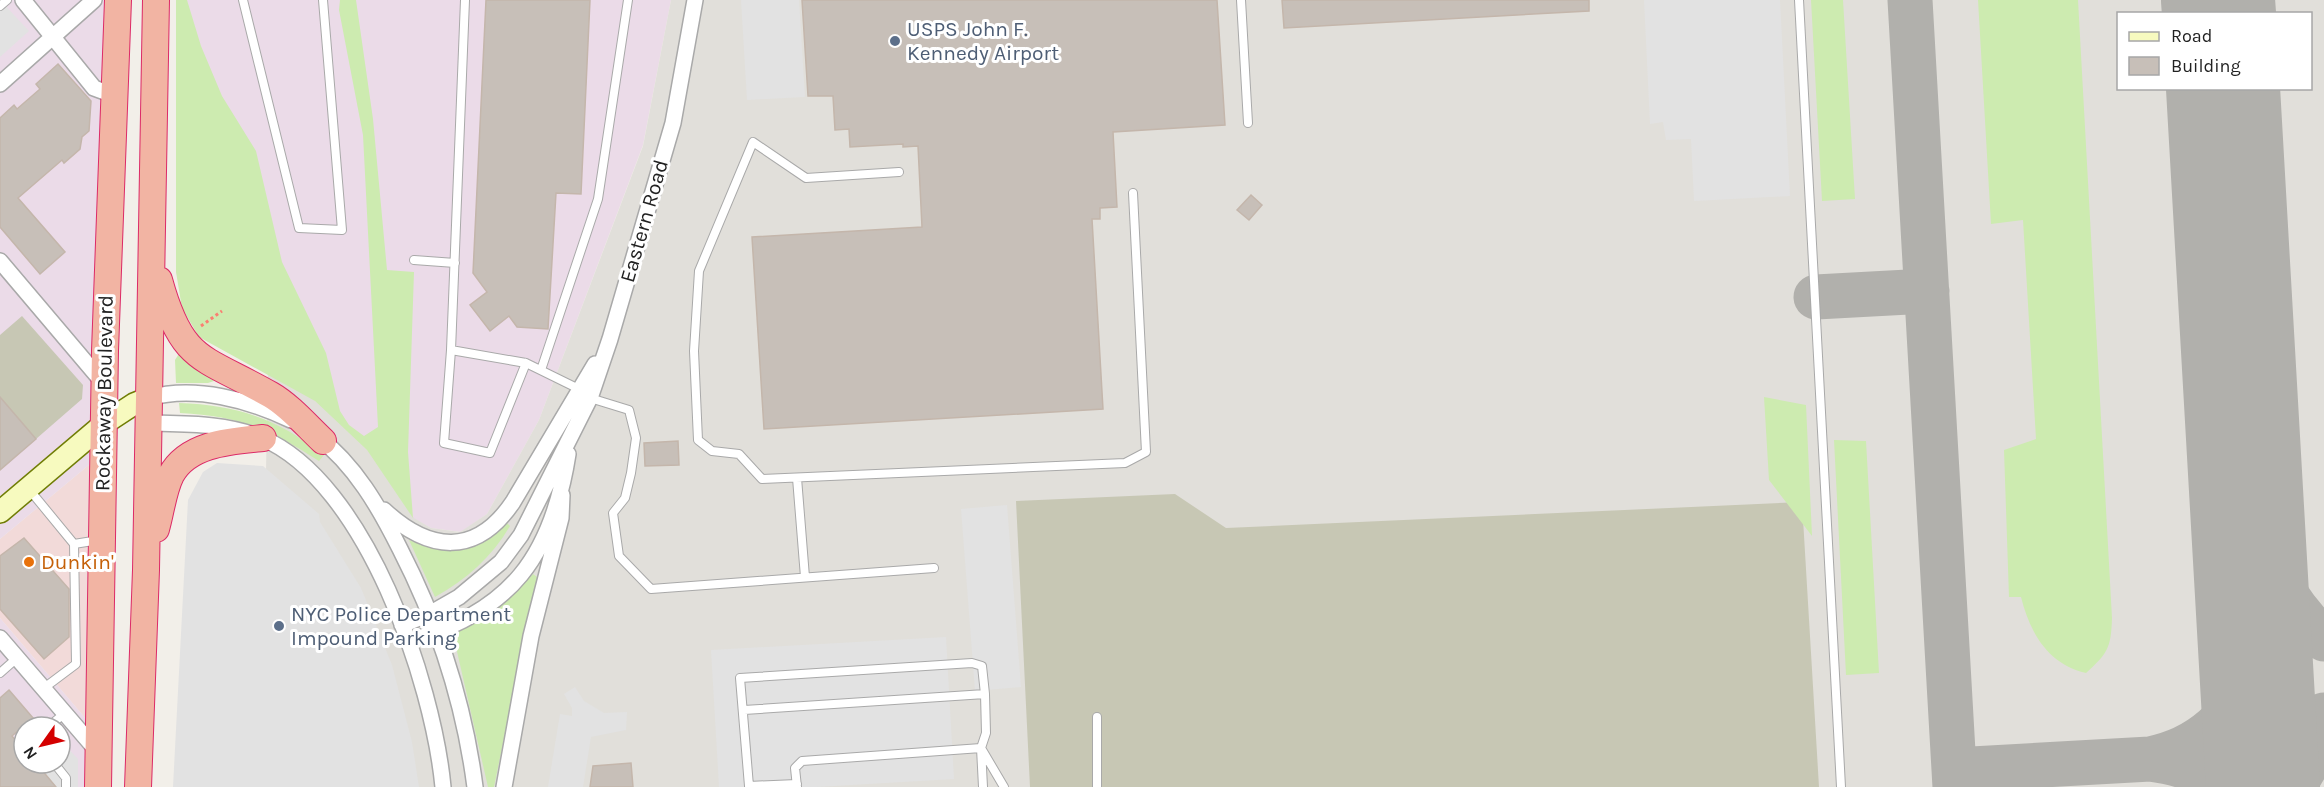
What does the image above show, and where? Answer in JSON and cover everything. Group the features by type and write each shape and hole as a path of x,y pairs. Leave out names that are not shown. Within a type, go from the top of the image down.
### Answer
{"highway":[{"name":"Rockaway Boulevard","path":"98,787 101,540 113,95 118,0"},
{"path":"138,787 146,570 156,0"},
{"path":"152,252 170,317 192,350 213,366 274,396 323,441"},
{"path":"146,570 168,483 176,468 206,447 263,438"}],"main road":[{"path":"0,512 105,423 134,404 149,398"},
{"path":"105,423 149,423"}],"street":[{"path":"23,0 94,88 113,95"},
{"path":"0,84 94,0"},
{"name":"Eastern Road","path":"402,625 431,613 471,588 501,562 521,535 571,436 585,394 610,339 673,123 696,0"},
{"path":"0,261 105,385"},
{"path":"149,398 184,394 232,399 273,411 309,430 353,471 373,500 438,631 461,706 475,787"},
{"path":"373,500 393,518 435,541 453,544 478,537 493,527 506,513 585,394"},
{"path":"149,423 220,427 263,438 300,462 331,494 373,561 409,641 434,725 443,787"},
{"name":"Eastern Road","path":"409,641 466,620 491,603 523,574 536,554 562,495 571,436"},
{"path":"504,787 531,636 561,519 562,495"},
{"path":"0,638 99,752"}],"lane":[{"path":"0,6 7,0"},
{"path":"243,0 299,228 342,230 323,0"},
{"path":"465,0 451,350 444,443 490,453 526,363"},
{"path":"541,370 598,199 628,0"},
{"path":"1241,0 1248,123"},
{"path":"1799,0 1841,787"},
{"path":"898,172 806,178 753,142 699,271 694,351 698,440 712,451 739,454 762,479 1125,463 1146,452 1133,193"},
{"path":"414,260 455,263"},
{"path":"451,350 526,363 585,394 629,410 636,438 631,473 626,498 613,513 620,556 651,589 934,568"},
{"path":"797,478 805,577"},
{"path":"28,488 74,544 76,664 44,688"},
{"path":"74,544 101,540"},
{"path":"0,673 17,658"},
{"path":"981,748 802,761 795,768 797,785 749,786 740,678 972,663 982,666 986,733 981,748 983,787"},
{"path":"744,710 985,694"},
{"path":"1097,717 1097,787"},
{"path":"981,748 1004,787"}],"path":[{"path":"198,328 222,312"}],"shaded area":[{"path":"0,0 107,0 90,464 0,539"},
{"path":"0,0 29,31 0,57"},
{"path":"176,0 671,0 643,145 539,420 487,514 461,532 431,528 413,518 269,363 199,337 176,272"},
{"path":"671,0 2324,0 2324,787 416,787 266,471 268,363 315,401 367,450 414,518 431,528 460,532 487,514 539,420 643,146"},
{"path":"741,0 799,0 805,97 747,100"},
{"path":"1644,0 1780,0 1790,196 1694,201 1691,139 1666,140 1663,122 1650,124"},
{"path":"22,316 83,385 82,399 36,439 0,397 0,335"},
{"name":"NYC Police Department Impound Parking","path":"217,463 263,466 319,514 320,522 361,588 392,665 412,742 419,787 173,787 188,500 203,472"},
{"path":"90,464 86,719 0,618 0,539"},
{"path":"1175,494 1226,528 1802,502 1819,787 1030,787 1016,501"},
{"path":"1007,505 1021,687 975,691 961,509"},
{"path":"0,618 86,719 86,787 0,787"},
{"path":"946,637 954,779 817,787 719,787 711,650"},
{"path":"575,687 584,701 604,713 627,712 626,730 591,737 583,787 548,787 560,714 572,716 572,708 564,694"},
{"path":"72,753 78,759 78,787 56,787 46,775 72,775"}],"green space":[{"path":"176,0 187,0 201,46 222,96 256,151 282,262 326,353 340,411 349,425 364,436 378,427 363,135 339,10 340,0 356,0 373,119 387,270 414,272 408,452 413,518 367,450 315,401 199,337 182,308 176,272"},
{"path":"1811,0 1843,0 1855,199 1822,201"},
{"path":"1978,0 2078,0 2112,618 2111,636 2107,649 2086,673 2073,669 2051,654 2030,623 2021,597 2009,597 2004,450 2036,439 2023,220 1991,224"},
{"path":"180,352 185,359 214,381 176,383 175,360"},
{"path":"1764,397 1806,405 1812,536 1769,480"},
{"path":"179,403 220,407 256,416 290,432 324,455 319,461 285,440 237,421 180,413"},
{"path":"1834,440 1866,441 1879,673 1846,675"},
{"path":"507,523 510,526 487,558 468,575 435,597 409,540 437,549 461,550 484,541"},
{"path":"533,574 537,577 494,787 488,787 453,634 496,608"}],"building":[{"path":"486,0 590,0 581,194 556,193 548,329 517,327 509,316 490,331 470,305 487,292 473,273"},
{"path":"802,0 1217,0 1225,125 1113,132 1117,207 1100,208 1100,219 1092,219 1103,409 764,429 752,237 922,227 918,146 903,147 903,144 850,147 849,129 835,130 833,96 808,96"},
{"path":"1282,0 1589,0 1589,11 1284,28"},
{"path":"58,64 91,101 89,131 82,137 80,149 64,163 62,160 18,198 65,252 40,274 0,227 0,118 14,105 17,109 40,89 36,84"},
{"path":"1251,195 1262,205 1249,220 1237,210"},
{"path":"0,397 36,439 0,470"},
{"path":"678,441 679,465 645,466 644,443"},
{"path":"24,538 69,589 69,637 44,659 0,609 0,556"},
{"path":"9,690 30,715 12,715 12,775 46,775 56,787 0,787 0,698"},
{"path":"631,763 633,787 590,787 593,766"}],"taxiway":[{"path":"1910,0 1955,787"},
{"path":"2235,12 2236,0"},
{"path":"2226,137 2230,90"},
{"path":"1816,297 1927,291"},
{"path":"2245,474 2262,543 2270,564 2292,603 2324,639"},
{"path":"2252,599 2248,668 2236,702 2226,716 2199,739 2167,755 2150,759 2216,749 2324,715"},
{"path":"2293,787 2324,736"},
{"path":"1954,770 2150,759 2188,768 2223,787"}],"runway":[{"path":"2218,0 2219,12"},
{"path":"2223,90 2263,787"}],"place":[{"name":"USPS John F. Kennedy Airport","path":"895,41"},
{"name":"Dunkin'","path":"29,562"},
{"name":"NYC Police Department Impound Parking","path":"279,626"}]}
